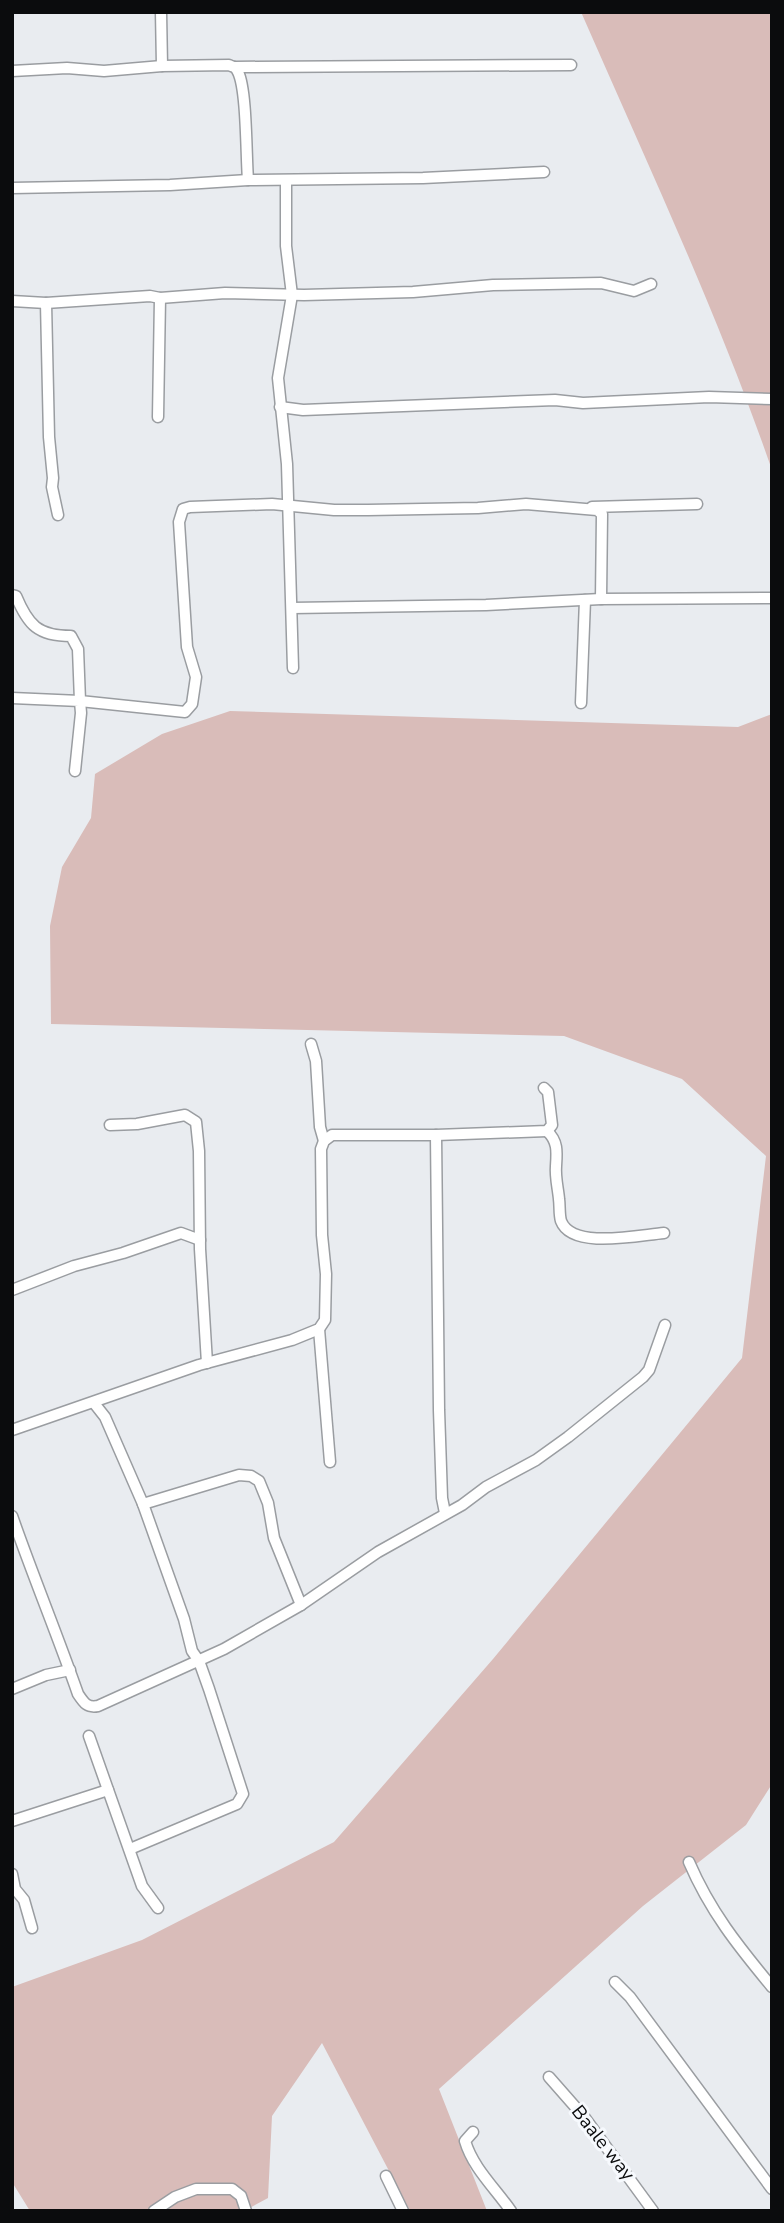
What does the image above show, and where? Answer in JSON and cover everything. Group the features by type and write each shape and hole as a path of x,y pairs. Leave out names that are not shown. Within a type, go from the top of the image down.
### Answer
{"street":[{"path":"161,12 163,66"},
{"path":"12,71 67,68 104,71 163,66 229,65 235,68 571,65"},
{"path":"235,68 239,74 242,92 248,180"},
{"path":"12,188 170,185 248,180 423,178 544,172"},
{"path":"286,181 286,246 292,295 278,378 287,464 293,668"},
{"path":"12,301 46,303 225,293 292,295 413,292 493,285 601,283 634,290 651,284"},
{"path":"158,417 160,298"},
{"path":"46,303 49,437 53,478 51,488 58,515"},
{"path":"280,407 303,410 555,400 583,403 709,397 772,399"},
{"path":"12,698 80,701 185,712 192,704 196,677 187,647 179,535 180,515 183,509 190,507 272,504 368,510 478,508 526,504 597,510 602,514 601,599"},
{"path":"583,508 697,504"},
{"path":"12,595 16,596 29,623 37,630 71,636 78,649 81,713 75,771"},
{"path":"292,608 772,597"},
{"path":"581,704 585,600"},
{"path":"311,1044 316,1061 320,1127 324,1141"},
{"path":"12,1430 206,1363 292,1340 319,1329 325,1320 326,1275 321,1190 321,1149 324,1141 332,1135 547,1131 552,1125 548,1092 544,1088"},
{"path":"110,1125 137,1124 186,1115 196,1122 206,1363"},
{"path":"547,1131 556,1146 560,1214 568,1230 586,1239 599,1240 664,1233"},
{"path":"436,1135 439,1410 442,1498 445,1513"},
{"path":"12,1290 74,1266 171,1236 186,1233 200,1240"},
{"path":"12,1517 78,1694 84,1704 91,1707 108,1703 254,1633 301,1605 378,1552 536,1460 634,1385 649,1370 666,1325"},
{"path":"319,1329 330,1462"},
{"path":"94,1403 104,1417 142,1504 242,1788 241,1800 237,1804 130,1849"},
{"path":"142,1504 239,1475 251,1476 259,1481 268,1503 274,1538 301,1605"},
{"path":"12,1561 25,1557"},
{"path":"12,1689 46,1675 70,1670"},
{"path":"89,1736 142,1886 158,1908"},
{"path":"12,1821 108,1790"},
{"path":"689,1862 724,1928 772,1987"},
{"path":"12,1874 15,1889 24,1900 32,1928"},
{"path":"615,1982 637,2006 772,2189"},
{"name":"Baale way","path":"549,2077 585,2118 653,2211"},
{"path":"473,2132 465,2141 468,2150 482,2174 511,2211"},
{"path":"386,2176 403,2211"},
{"path":"154,2211 175,2197 196,2189 232,2189 241,2196 246,2211"}],"shaded area":[{"path":"581,12 772,12 772,470 705,296"},
{"path":"230,711 738,727 772,714 772,1784 746,1825 643,1906 439,2089 487,2211 410,2211 322,2043 272,2116 268,2198 244,2211 30,2211 12,2182 12,1987 142,1940 334,1842 493,1659 742,1358 766,1156 682,1079 564,1036 51,1024 50,926 62,867 91,818 95,774 162,734"}]}
